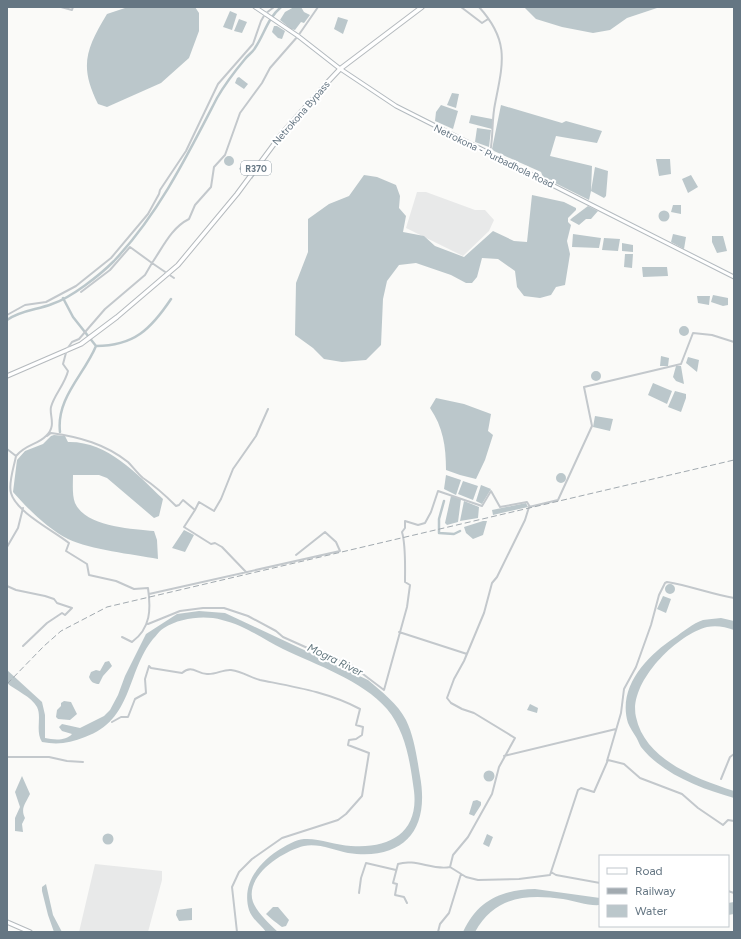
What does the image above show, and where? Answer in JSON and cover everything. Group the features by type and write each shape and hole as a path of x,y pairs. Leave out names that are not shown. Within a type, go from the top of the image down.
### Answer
{"main road":[{"name":"Netrokona - Purbadhola Road","path":"255,7 261,9 266,15 298,36 340,69 396,106 734,277"},
{"name":"Netrokona Bypass","path":"66,352 94,335 178,265 237,194 283,132 340,69 422,7"},
{"path":"7,376 66,352"},
{"path":"7,922 30,932"}],"street":[{"path":"61,7 72,10 73,7"},
{"path":"7,315 25,305 46,302 76,286 111,258 148,214 160,194 160,190 186,151 218,84 253,44 266,15 274,7"},
{"path":"46,436 53,422 50,410 51,405 66,379 68,371 63,364 66,352 72,342 79,339 87,328 144,275 167,238 182,222 189,219 195,205 210,189 214,167 225,155 240,113 262,83 270,68 298,36 318,7"},
{"path":"461,7 482,23 488,19"},
{"path":"479,7 499,37 503,69 495,105 489,153"},
{"path":"81,292 110,270 130,247 174,278"},
{"path":"530,507 559,499 592,426 584,390 585,386 681,364 693,333 712,335 734,342"},
{"path":"246,572 222,547 215,543 211,544 184,528 199,502 214,511 221,499 233,468 256,436 268,409"},
{"path":"148,624 150,613 148,588 134,589 116,581 90,575 87,564 66,551 69,543 23,508 11,494 16,456 22,449 51,433 85,439 101,445 128,463 141,476 160,489 176,506 183,500 195,510"},
{"path":"7,449 16,456"},
{"path":"122,637 132,642 148,624 180,610 224,608 248,616 276,631 282,636 312,650 351,665 384,690 407,607 410,586 405,582 405,548 402,532 405,528 404,521 418,525 425,523 432,512 438,491 482,506 491,491 500,507 527,502 530,507"},
{"path":"450,867 453,855 468,837 492,794 499,767 515,736 474,713 451,703 447,698 484,613 492,583 498,575 530,507"},
{"path":"7,547 18,528 23,508"},
{"path":"149,594 340,551 336,542 325,532 296,555"},
{"path":"407,903 404,896 395,895 397,884 393,883 398,864 406,862 439,868 450,867 461,874 478,880 519,879 548,875 551,872 578,790 581,788 594,792 607,761 621,713 624,690 636,667 651,625 659,595 665,583 667,582 699,588 710,593 734,598"},
{"path":"7,586 16,590 54,599 57,603 72,608 65,615 62,614 47,623 23,646"},
{"path":"399,632 467,654"},
{"path":"112,722 121,717 128,717 135,698 146,693 145,678 148,666 174,673 182,673 186,669 192,669 208,674 229,670 241,672 257,679 318,692 360,709 356,726 363,727 363,732 360,737 349,740 348,745 369,753 362,796 338,820 282,838 268,846 262,853 247,863 239,872 232,887 237,932"},
{"path":"504,756 616,729"},
{"path":"721,779 730,758 734,754"},
{"path":"7,756 49,757 67,761 83,762"},
{"path":"607,761 624,764 640,778 682,794 698,808 708,813 723,825 728,820 734,821"},
{"path":"359,893 360,878 366,863 396,870"},
{"path":"551,872 556,875 599,883"},
{"path":"438,932 440,924 449,913 461,874"}],"shaded area":[{"path":"417,192 426,192 475,210 485,210 494,220 489,231 463,256 406,228"},
{"path":"95,864 162,871 162,880 148,932 79,932"}],"water":[{"path":"128,7 195,7 199,13 199,31 189,58 161,83 107,107 98,104 88,79 87,68 90,48 94,37 107,14"},
{"path":"294,7 301,7 304,12 310,15 304,23 301,22 295,30 291,29 280,20 285,12"},
{"path":"524,7 660,7 627,18 610,30 593,33 562,27 536,19"},
{"path":"230,11 237,14 232,30 223,27"},
{"path":"338,17 348,20 343,34 334,29"},
{"path":"239,19 247,22 242,33 234,31"},
{"path":"274,26 277,26 285,31 282,39 278,38 272,32"},
{"path":"239,77 248,84 244,89 235,83"},
{"path":"452,93 459,94 456,108 447,105"},
{"path":"441,105 458,111 453,129 435,121 436,112"},
{"path":"501,105 562,123 566,121 602,131 597,143 556,136 550,156 592,166 591,191 589,200 543,177 541,172 492,149"},
{"path":"471,115 492,119 492,129 469,123"},
{"path":"477,128 491,130 489,147 475,142"},
{"path":"227,156 231,156 233,157 233,165 227,166 224,163 224,159"},
{"path":"656,159 670,159 671,174 659,176"},
{"path":"244,161 258,170 252,179 239,169"},
{"path":"595,167 608,171 606,196 604,198 591,191"},
{"path":"364,175 377,177 396,185 400,196 399,208 406,216 403,232 424,236 435,246 464,257 493,231 514,241 527,242 532,195 564,202 576,208 576,210 568,218 568,222 571,225 567,241 570,254 565,285 556,287 551,295 540,298 524,296 517,287 515,271 498,259 482,258 477,277 472,283 466,283 451,275 416,263 399,265 387,281 383,299 381,345 366,360 342,362 324,359 313,348 295,335 296,283 308,252 308,219 329,204 349,196"},
{"path":"691,175 698,187 688,193 682,179"},
{"path":"673,205 681,205 681,214 671,212"},
{"path":"588,206 598,211 591,219 586,219 579,225 570,220 572,218"},
{"path":"664,210 668,212 670,216 668,220 664,222 660,220 658,216 660,212"},
{"path":"573,234 601,238 599,248 572,247"},
{"path":"673,234 686,237 684,249 671,242"},
{"path":"712,236 723,236 727,251 717,253 712,242"},
{"path":"604,238 620,239 618,251 602,250"},
{"path":"622,243 633,245 633,252 622,251"},
{"path":"625,254 633,254 632,268 624,267"},
{"path":"642,267 667,267 668,276 643,277"},
{"path":"713,295 728,298 728,305 723,306 711,302"},
{"path":"697,296 710,296 709,305 698,303"},
{"path":"682,326 686,326 688,327 688,335 682,336 679,333 679,329"},
{"path":"661,356 669,358 668,366 660,366"},
{"path":"688,357 699,360 697,372 686,363"},
{"path":"676,366 681,366 684,384 676,381 673,377"},
{"path":"594,371 598,371 600,372 600,380 594,381 591,378 591,374"},
{"path":"653,383 672,391 667,404 648,395"},
{"path":"675,391 686,394 681,412 668,407"},
{"path":"436,398 464,404 491,414 488,431 493,435 485,460 476,479 446,470 443,437 438,422 430,408"},
{"path":"595,416 613,419 610,431 593,427"},
{"path":"54,435 65,436 68,442 82,443 96,447 120,460 163,499 159,516 154,518 107,478 99,475 73,475 74,500 81,511 99,522 122,528 154,531 157,540 158,559 100,549 68,539 60,535 46,524 13,492 17,460 25,451 43,444"},
{"path":"561,473 566,478 561,483 556,478"},
{"path":"446,475 461,480 456,495 444,489"},
{"path":"463,481 478,486 473,500 458,494"},
{"path":"481,485 491,489 482,504 476,501"},
{"path":"451,496 461,499 458,522 447,525 445,523"},
{"path":"464,501 479,507 478,518 460,521"},
{"path":"526,503 528,507 493,515 492,510"},
{"path":"487,521 483,535 473,539 466,533 464,527"},
{"path":"184,530 194,535 185,552 172,548"},
{"path":"670,584 675,589 670,594 665,589"},
{"path":"663,596 671,599 666,613 657,609"},
{"path":"199,611 225,613 368,680 389,698 403,714 409,726 413,740 422,795 421,812 416,826 409,838 398,846 384,852 368,854 348,853 320,846 309,845 295,849 276,859 260,874 254,883 252,892 253,902 258,910 278,932 266,932 250,913 247,900 250,882 254,874 266,859 290,844 304,839 351,846 378,845 399,835 406,828 412,818 414,791 411,769 403,737 399,727 387,709 377,699 352,681 324,667 283,649 246,629 230,622 215,618 192,618 177,622 161,630 144,652 127,694 112,719 101,729 80,739 59,743 42,742 39,733 39,715 35,703 7,683 7,670 42,702 45,715 45,738 67,738 72,734 62,731 59,727 62,724 80,728 104,716 110,710 146,634 177,614"},
{"path":"721,618 734,621 734,630 724,627 707,627 682,640 657,662 639,690 635,704 636,717 641,732 650,745 661,756 674,766 689,774 734,791 734,798 709,790 683,779 671,773 650,757 641,747 628,723 626,710 627,697 631,685 645,663 654,654 664,645 696,623 703,620"},
{"path":"109,661 112,666 103,676 99,684 96,684 89,677 91,672 96,670 100,671 105,662"},
{"path":"64,701 71,702 77,714 70,720 58,719 56,717 57,710"},
{"path":"530,704 538,708 537,713 527,710"},
{"path":"487,771 491,771 493,772 493,780 487,781 484,778 484,774"},
{"path":"22,776 30,794 23,808 25,818 22,824 23,832 15,831 15,818 20,807 15,792"},
{"path":"477,800 481,802 481,805 474,816 469,814 473,801"},
{"path":"108,833 112,835 114,839 112,843 108,845 104,843 102,839 104,835"},
{"path":"487,834 493,837 489,847 483,844"},
{"path":"46,884 53,915 62,932 54,932 48,915 42,891 42,887"},
{"path":"535,889 599,898 599,905 591,905 563,899 537,897 513,900 502,904 492,911 483,920 475,932 463,932 469,921 483,905 501,895"},
{"path":"734,902 734,914 729,915 729,903"},
{"path":"273,907 278,907 289,920 286,926 282,927 266,914"},
{"path":"192,908 192,920 179,921 176,915 177,910"}],"waterway":[{"path":"7,320 18,314 46,306 68,297 108,267 130,243 171,183 223,88 254,49 272,16 281,7"},
{"path":"60,432 62,408 66,397 91,357 96,346 73,317 63,298"},
{"path":"96,346 121,343 140,334 164,310 171,299"},
{"path":"444,501 439,519 439,533 454,534 460,531"}],"railway":[{"path":"7,684 44,646 61,631 107,607 734,460"}],"water label":[{"name":"Mogra River","path":"335,660"}]}
